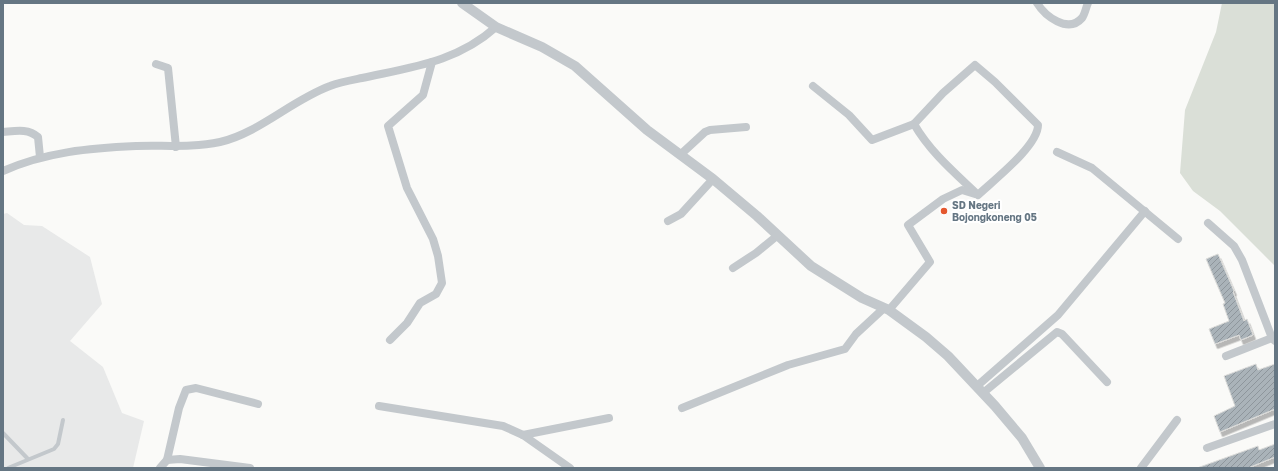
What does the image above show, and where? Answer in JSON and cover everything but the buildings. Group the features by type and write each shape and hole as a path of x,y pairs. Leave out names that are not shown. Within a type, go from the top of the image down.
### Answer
{"street":[{"path":"462,3 496,27 542,47 575,66 647,130 713,179 826,277 886,310 926,337 948,356 1022,438 1040,468"},
{"path":"1037,3 1060,24 1070,25 1082,18 1088,3"},
{"path":"3,171 40,157 78,150 135,146 176,147 220,142 236,137 305,97 331,85 432,62 456,54 486,36 496,27"},
{"path":"390,340 407,323 420,303 436,294 442,283 438,256 433,239 407,188 388,126 423,95 432,62"},
{"path":"156,64 168,68 176,147"},
{"path":"813,86 849,115 872,140 914,124 943,93 975,65 1036,121 1038,130 1034,138 1019,156 978,195"},
{"path":"914,124 943,163 978,195"},
{"path":"680,155 705,132 710,130 746,127"},
{"path":"3,132 26,131 33,133 38,137 40,157"},
{"path":"1057,152 1092,168 1178,239"},
{"path":"668,221 681,214 713,179"},
{"path":"682,408 788,365 845,349 856,334 886,310 930,262 908,225 943,199 962,190 978,195"},
{"path":"980,390 1058,315 1145,211"},
{"path":"1208,223 1234,246 1242,260 1273,340 1226,356"},
{"path":"732,268 756,253 778,235"},
{"path":"980,390 1057,332 1062,334 1107,382"},
{"path":"160,468 167,460 181,401 186,390 196,388 258,404"},
{"path":"379,406 503,426 523,435 570,468"},
{"path":"523,435 609,418"},
{"path":"1141,468 1177,420"},
{"path":"1207,448 1275,424"},
{"path":"167,460 180,459 250,468"}],"lane":[{"path":"8,468 54,449 58,444 63,420"},
{"path":"3,433 28,459"}],"shaded area":[{"path":"1222,3 1275,3 1275,266 1220,211 1193,191 1180,173 1185,110 1216,32"},
{"path":"7,213 24,225 42,226 90,257 102,304 70,341 103,367 122,413 144,421 133,468 3,468 3,214"}],"place":[{"name":"SD Negeri Bojongkoneng 05","path":"944,211"}]}
